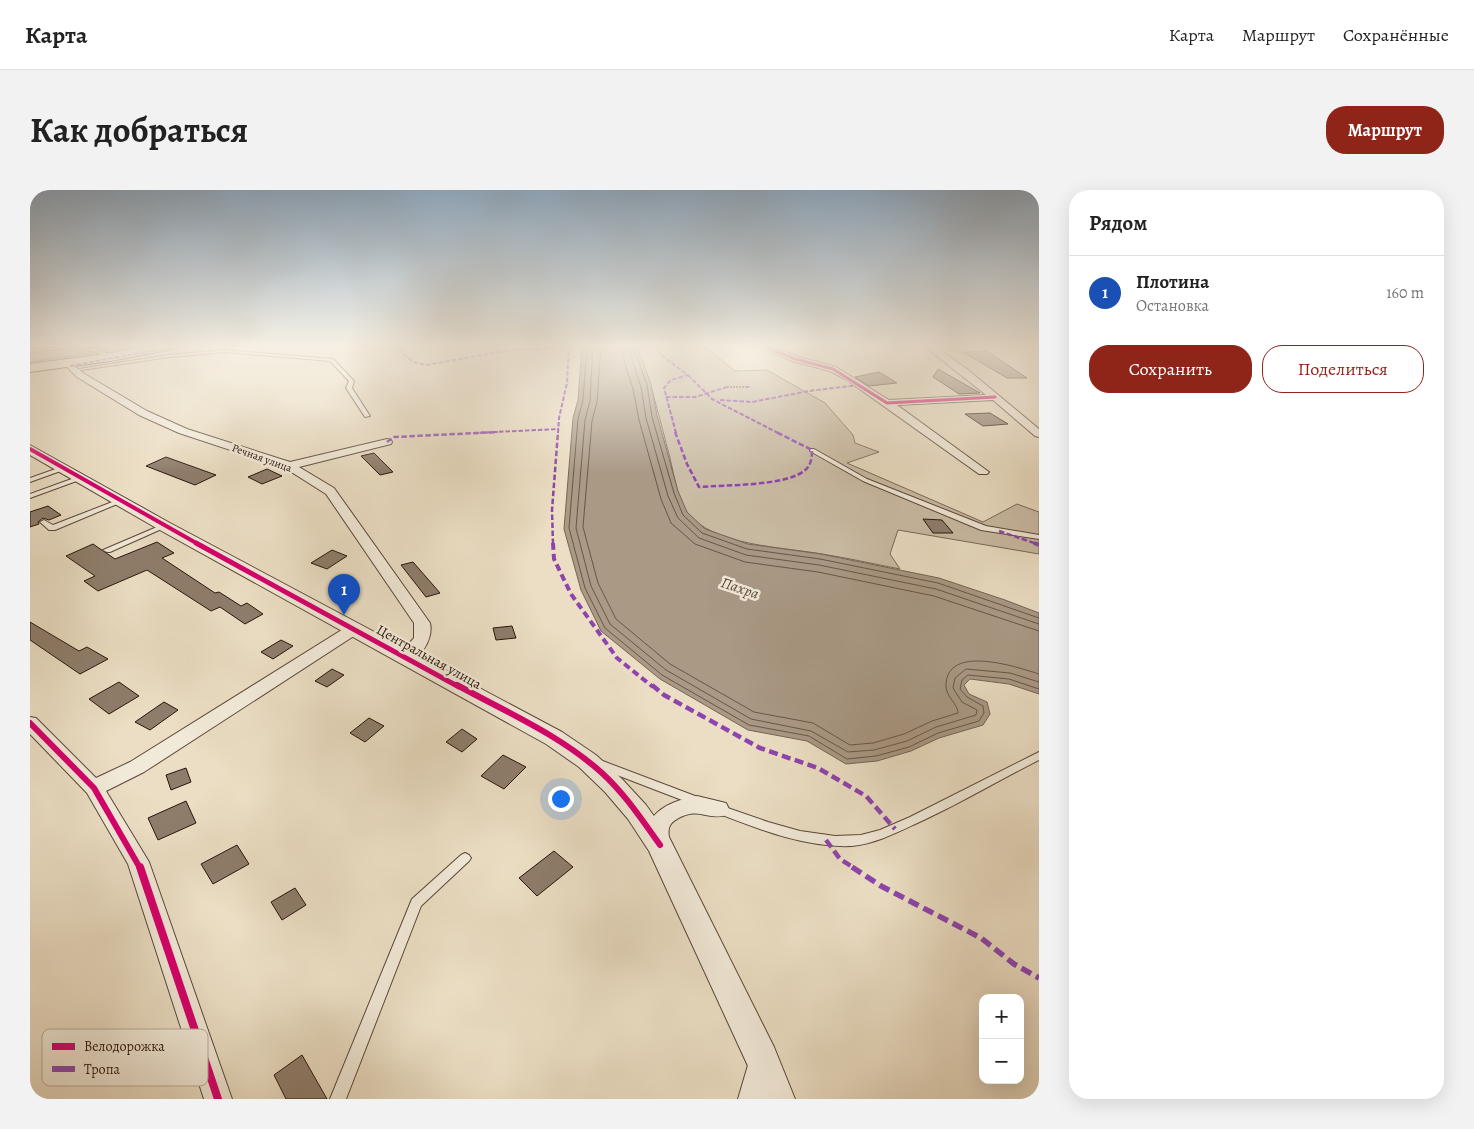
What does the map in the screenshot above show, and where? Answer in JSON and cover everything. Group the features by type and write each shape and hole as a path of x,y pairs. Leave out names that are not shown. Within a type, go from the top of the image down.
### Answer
{"street":[{"name":"Речная улица","path":"103,387 143,413 183,431 289,466 330,491 422,623 425,632 422,641 405,657"},
{"path":"864,387 983,472"},
{"path":"984,387 1039,434"},
{"path":"887,403 995,397"},
{"path":"289,466 387,442"},
{"name":"Центральная улица","path":"33,454 72,473 164,526 554,738 586,758 611,780 639,814 660,845 762,1059 778,1099"},
{"path":"94,788 137,767 354,629"},
{"path":"30,722 94,788 138,862 194,1029"},
{"path":"660,845 658,829 665,816 680,807 697,804 719,809"},
{"path":"752,1099 762,1059"},
{"path":"208,1069 218,1099"}],"lane":[{"path":"349,387 367,416"},
{"path":"812,450 865,480 984,528 1039,537"},
{"path":"30,480 72,473"},
{"path":"30,496 72,473"},
{"path":"44,522 52,528 120,501"},
{"path":"107,550 164,526"},
{"path":"586,758 719,809 802,836 826,840 853,841 875,836 902,826 1039,756"},
{"path":"338,1099 416,903 465,858"}],"shaded area":[{"path":"651,387 798,387 825,403 853,435 855,443 879,452 847,463 983,522 1017,504 1039,512 1039,554 898,530 890,554 900,569 832,556 769,547 713,532 698,523 687,512 681,500"}],"water":[{"name":"Пахра","path":"579,387 652,387 657,415 678,491 687,512 705,529 748,544 821,554 939,578 1039,613 1039,694 1009,684 970,679 964,685 969,694 987,702 990,714 983,725 939,738 911,751 877,761 846,764 807,741 748,730 660,679 601,631 581,590 564,529 573,418"}],"building":[{"path":"949,387 970,387 980,393 959,394"},
{"path":"990,413 1008,424 983,426 965,414"},
{"path":"374,453 393,472 380,475 361,456"},
{"path":"166,457 216,475 195,485 146,466"},
{"path":"267,469 282,476 262,484 248,477"},
{"path":"48,506 61,515 49,520 43,518 38,522 39,524 30,527 30,512"},
{"path":"923,519 942,520 953,533 933,533"},
{"path":"157,542 174,553 162,558 215,593 219,592 241,606 247,603 263,614 245,624 220,607 211,611 147,570 98,591 84,581 95,576 66,556 93,544 115,559"},
{"path":"332,550 347,556 327,569 311,563"},
{"path":"413,562 440,593 426,597 401,565"},
{"path":"30,622 79,651 87,647 108,659 80,674 30,640"},
{"path":"512,626 516,638 496,640 493,628"},
{"path":"281,640 293,646 273,659 261,652"},
{"path":"332,669 344,675 327,687 315,681"},
{"path":"119,682 139,696 109,714 89,699"},
{"path":"164,702 178,710 150,730 135,722"},
{"path":"369,718 384,726 365,742 350,733"},
{"path":"462,729 477,739 462,752 446,742"},
{"path":"503,755 526,767 504,789 481,776"},
{"path":"186,768 191,782 171,790 166,775"},
{"path":"186,801 196,823 158,840 148,818"},
{"path":"237,845 249,864 213,884 201,864"},
{"path":"554,851 573,867 537,896 519,878"},
{"path":"295,888 306,905 282,920 271,902"},
{"path":"302,1055 327,1099 286,1099 274,1075"}],"marked path":[{"path":"566,387 559,418 552,510 554,559 571,594 617,658 664,695 760,748 818,768 866,796 895,829"},
{"path":"664,387 677,439 699,487 751,484 779,480 798,475 807,468 812,450 712,399 700,387"},
{"path":"666,397 695,397 726,387"},
{"path":"720,400 752,402 839,387"},
{"path":"387,442 394,437 559,429"},
{"path":"999,531 1039,545"},
{"path":"826,840 840,859 881,886 981,938 1014,964 1039,978"}],"cycle path":[{"path":"864,387 887,403 995,397"},
{"path":"30,449 164,526 554,738 587,761 614,785 637,812 660,845"},
{"path":"30,723 94,788 138,862 194,1029"},
{"path":"208,1069 218,1099"}],"place":[{"name":"Плотина","path":"344,615"}]}
